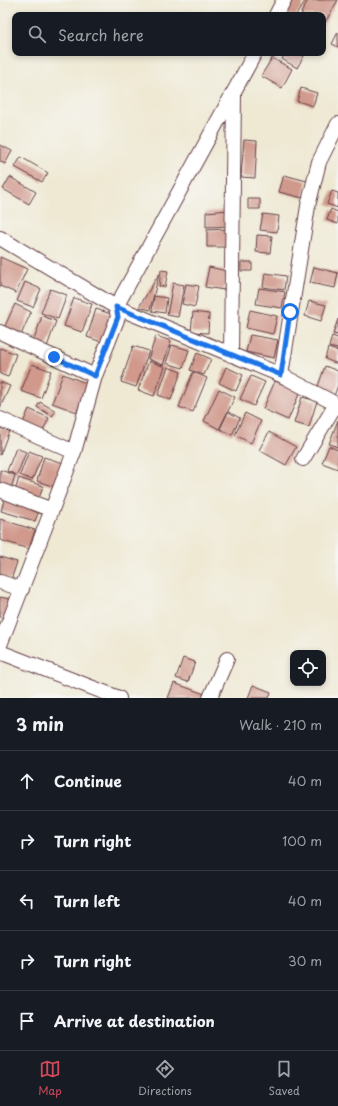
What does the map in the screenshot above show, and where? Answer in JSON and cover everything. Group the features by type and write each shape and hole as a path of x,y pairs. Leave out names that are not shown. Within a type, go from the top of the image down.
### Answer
{"street":[{"path":"278,12 284,0"},
{"path":"0,645 74,452 95,376 118,317 116,307 253,56"},
{"path":"231,355 234,91"},
{"path":"281,375 308,206 319,162 338,124"},
{"path":"0,238 116,307 281,375 337,401 303,460"},
{"path":"0,332 95,376"},
{"path":"0,419 74,452"},
{"path":"0,490 52,510"},
{"path":"0,582 22,589"},
{"path":"0,652 120,698"},
{"path":"210,698 227,659"}],"building":[{"path":"286,0 306,0 298,12 282,12 279,10"},
{"path":"308,0 338,0 326,21 326,12 302,12"},
{"path":"338,32 338,47 332,44"},
{"path":"284,56 304,56 297,68 282,59"},
{"path":"272,58 292,69 282,88 261,76"},
{"path":"301,88 317,93 313,106 297,101"},
{"path":"244,140 257,141 255,178 241,177"},
{"path":"0,145 12,151 5,164 0,161"},
{"path":"21,157 48,173 42,182 15,167"},
{"path":"284,175 307,181 303,198 279,192"},
{"path":"10,177 36,192 29,204 3,189"},
{"path":"332,191 338,193 338,208 327,204"},
{"path":"248,199 260,199 260,209 248,209"},
{"path":"331,209 338,212 338,224 327,220"},
{"path":"229,210 230,226 206,227 206,212"},
{"path":"263,214 279,216 277,232 260,230"},
{"path":"227,229 227,247 207,247 207,230"},
{"path":"257,235 272,236 270,253 256,252"},
{"path":"0,257 27,269 16,293 0,286"},
{"path":"241,262 252,262 252,271 241,271"},
{"path":"209,267 227,271 224,290 205,287"},
{"path":"314,267 338,273 335,288 310,283"},
{"path":"161,270 168,271 165,287 159,286"},
{"path":"265,273 286,276 284,290 263,287"},
{"path":"159,274 150,310 139,307"},
{"path":"25,282 41,289 33,307 17,301"},
{"path":"173,283 184,285 178,317 167,315"},
{"path":"186,284 199,286 195,307 182,304"},
{"path":"259,288 285,292 282,308 256,304"},
{"path":"50,289 67,295 58,319 41,313"},
{"path":"154,296 167,298 165,313 152,311"},
{"path":"74,298 92,304 82,332 64,326"},
{"path":"309,301 326,305 321,321 305,316"},
{"path":"15,304 31,312 21,335 4,328"},
{"path":"96,309 111,314 102,342 87,337"},
{"path":"250,310 277,316 273,334 246,328"},
{"path":"193,312 209,314 208,333 191,332"},
{"path":"42,316 56,321 47,347 33,343"},
{"path":"338,319 338,335 333,334"},
{"path":"250,335 278,340 274,358 246,352"},
{"path":"156,336 171,341 163,365 148,359"},
{"path":"332,336 338,338 338,349 329,347"},
{"path":"172,345 189,350 183,368 166,363"},
{"path":"133,346 149,351 136,387 121,382"},
{"path":"0,348 16,354 8,377 0,374"},
{"path":"328,348 338,351 338,364 325,359"},
{"path":"197,353 211,359 204,375 190,370"},
{"path":"149,361 165,367 154,396 138,390"},
{"path":"32,364 51,371 41,398 21,391"},
{"path":"325,366 338,371 338,385 334,396 317,389"},
{"path":"168,367 181,372 171,400 158,395"},
{"path":"226,367 243,375 236,391 219,383"},
{"path":"193,372 207,378 193,412 179,407"},
{"path":"63,374 88,384 77,412 52,403"},
{"path":"251,376 265,382 254,406 240,399"},
{"path":"275,381 300,392 288,420 263,409"},
{"path":"0,382 10,386 0,408"},
{"path":"219,389 235,397 219,429 204,421"},
{"path":"302,397 317,401 309,427 294,423"},
{"path":"40,402 56,411 52,416 37,407"},
{"path":"29,409 49,418 42,433 22,425"},
{"path":"228,412 240,418 232,435 220,429"},
{"path":"245,413 261,421 251,443 235,435"},
{"path":"338,420 338,447 329,444"},
{"path":"0,428 9,431 0,455"},
{"path":"269,432 296,447 286,465 259,450"},
{"path":"329,446 338,450 338,469 322,463"},
{"path":"16,448 26,452 17,475 7,471"},
{"path":"29,451 42,456 32,480 20,475"},
{"path":"44,457 63,463 55,487 37,481"},
{"path":"0,470 15,475 11,489 0,486"},
{"path":"19,478 43,486 38,502 14,494"},
{"path":"5,497 40,508 35,521 1,511"},
{"path":"0,519 35,530 29,549 0,540"},
{"path":"0,557 17,562 11,580 0,576"},
{"path":"0,597 14,600 9,619 0,617"},
{"path":"183,658 195,662 188,682 176,678"},
{"path":"174,683 207,695 205,698 168,698"},
{"path":"253,685 271,692 269,698 248,698"}],"route":[{"path":"54,357 95,376 118,317 116,307 281,375 290,312"}]}
